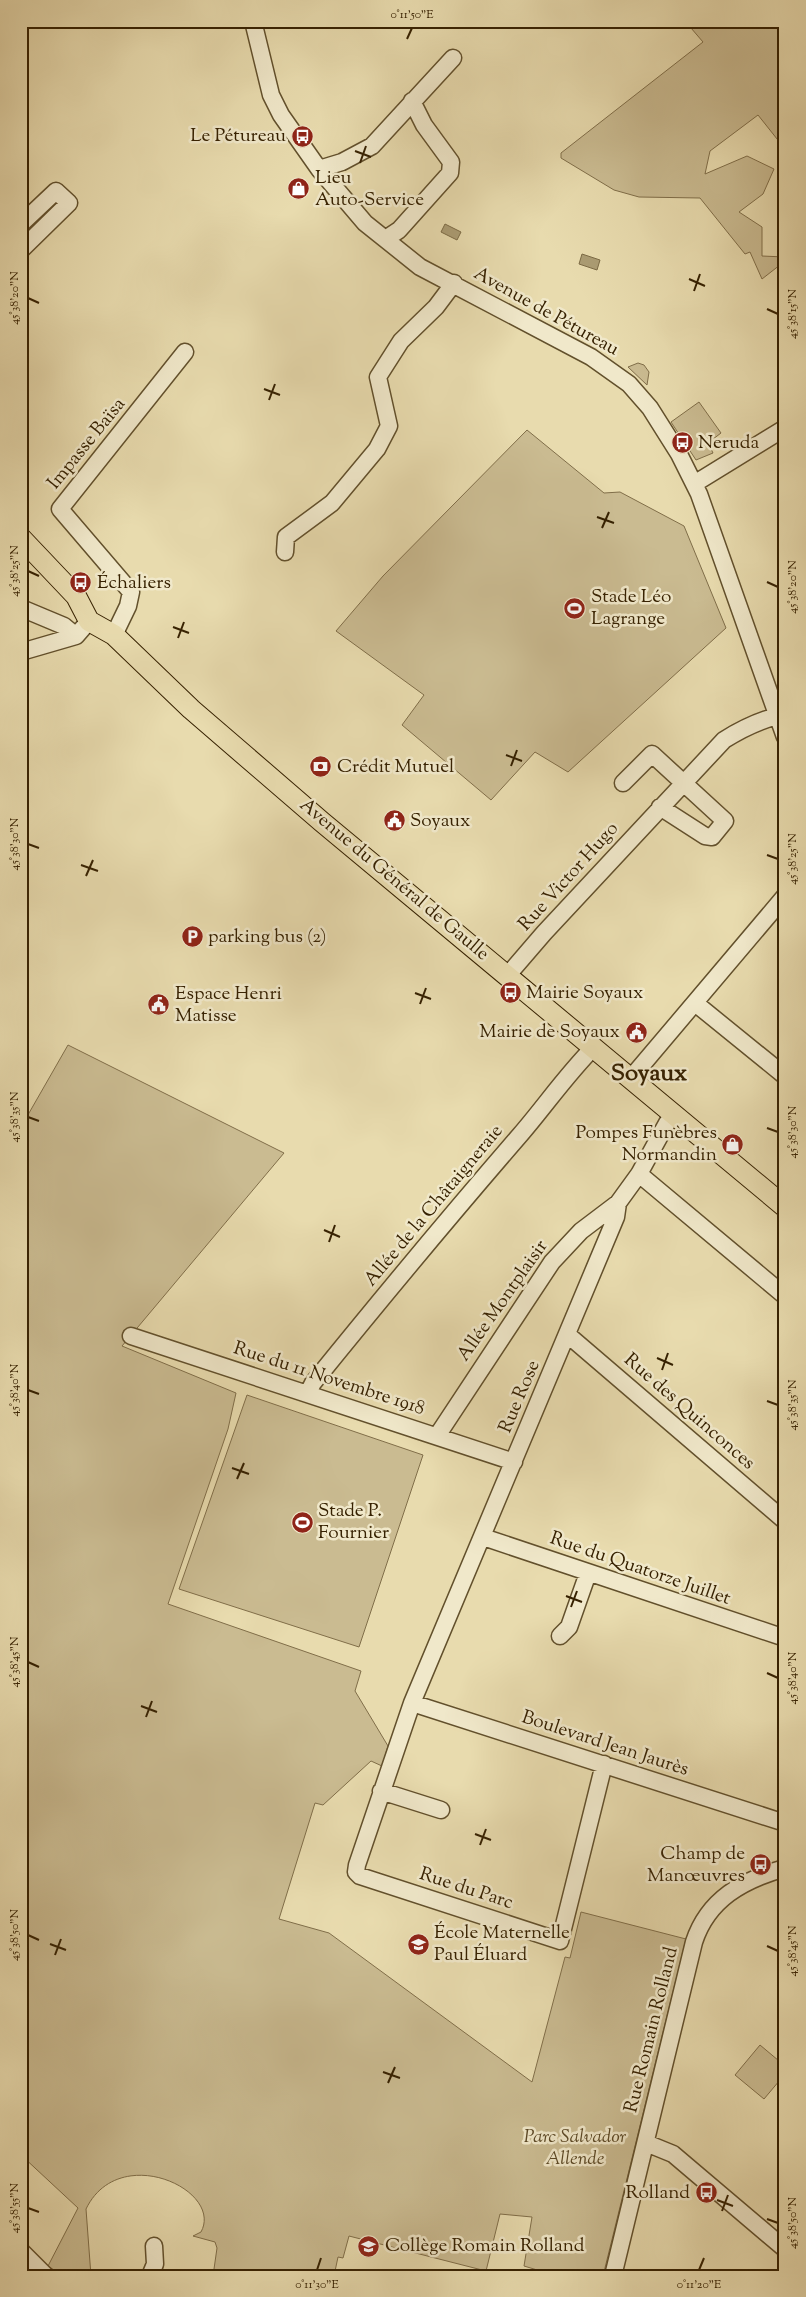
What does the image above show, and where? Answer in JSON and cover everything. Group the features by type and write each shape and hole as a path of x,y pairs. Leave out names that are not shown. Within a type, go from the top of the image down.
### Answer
{"main road":[{"path":"21,538 76,596 83,628"},
{"name":"Avenue du Général de Gaulle","path":"83,628 114,635 191,709 364,857 510,976 785,1206"}],"street":[{"name":"Avenue de Pétureau","path":"253,21 271,95 290,130 354,212 420,267 571,345 629,384 665,430 694,484 781,715 785,737"},
{"path":"319,169 342,162 372,146 453,58"},
{"path":"386,238 399,230 450,173 451,162 424,125 412,101"},
{"path":"21,224 56,191 69,203 21,250"},
{"path":"285,552 286,537 332,503 378,449 389,426 378,377 401,342 436,307 454,283"},
{"name":"Impasse Baïsa","path":"114,635 128,606 131,592 60,509 185,352"},
{"path":"694,484 785,428"},
{"path":"21,608 64,626 83,628"},
{"path":"21,652 83,628"},
{"name":"Rue Victor Hugo","path":"510,976 513,969 544,933 724,740 742,728 781,715"},
{"path":"623,782 652,754 725,821 712,837 705,836 660,808"},
{"path":"631,1078 785,896"},
{"path":"695,1003 785,1076"},
{"name":"Allée de la Châtaigneraie","path":"308,1393 313,1383 429,1241 523,1132 575,1067 594,1047"},
{"name":"Rue Rose","path":"412,1703 568,1334 616,1217 618,1203 639,1174 666,1124 674,1114"},
{"path":"639,1174 785,1296"},
{"name":"Allée Montplaisir","path":"436,1436 552,1262 581,1231 618,1203"},
{"name":"Rue des Quinconces","path":"568,1334 785,1520"},
{"name":"Rue du 11 Novembre 1918","path":"131,1336 514,1462"},
{"name":"Rue du Quatorze Juillet","path":"483,1537 785,1638"},
{"path":"560,1636 569,1627 588,1573"},
{"name":"Boulevard Jean Jaurès","path":"412,1703 785,1823"},
{"name":"Rue du Parc","path":"412,1703 356,1872 360,1876 560,1941 604,1764"},
{"path":"382,1791 441,1810"},
{"name":"Rue Romain Rolland","path":"613,2276 694,1942 701,1923 717,1902 730,1891 753,1878 785,1868"},
{"path":"646,2143 673,2154 785,2249"},
{"path":"150,2276 154,2264 154,2246"},
{"path":"21,2251 46,2276"}],"green space":[{"path":"685,21 785,21 785,149 758,115 710,151 705,174 747,156 774,169 763,194 739,212 762,227 762,256 785,257 785,261 762,279 750,252 745,254 700,198 639,197 614,190 561,158 561,153 703,42"},
{"path":"638,363 644,365 649,372 647,385 628,367"},
{"path":"699,402 721,433 708,443 713,453 696,460 671,422"},
{"path":"527,430 604,493 620,492 684,526 726,628 568,772 535,752 491,800 402,725 424,695 336,631 383,576"},
{"name":"Parc Salvador Allende","path":"68,1045 284,1153 122,1346 236,1393 228,1429 168,1604 361,1671 355,1691 388,1746 382,1766 371,1761 323,1805 315,1803 279,1919 329,1933 532,2082 565,1957 570,1958 581,1912 686,1939 603,2276 557,2276 524,2266 532,2217 500,2214 486,2271 349,2236 343,2258 338,2257 334,2276 213,2276 217,2248 215,2242 193,2236 201,2232 204,2216 197,2201 183,2188 164,2179 143,2175 121,2178 101,2189 86,2209 91,2276 63,2276 48,2266 78,2208 21,2155 21,1127"},
{"name":"Stade P. Fournier","path":"247,1395 423,1455 359,1647 179,1589"},
{"path":"760,2045 785,2066 785,2074 764,2099 735,2075"}],"shaded area":[{"path":"445,224 461,232 457,240 441,232"},
{"path":"582,254 600,260 597,270 579,264"}],"place":[{"name":"Le Pétureau","path":"302,136"},
{"name":"Lieu Auto-Service","path":"299,189"},
{"name":"Neruda","path":"682,443"},
{"name":"Échaliers","path":"81,583"},
{"name":"Stade Léo Lagrange","path":"575,608"},
{"name":"Crédit Mutuel","path":"321,767"},
{"name":"Soyaux","path":"394,821"},
{"name":"parking bus (2)","path":"192,937"},
{"name":"Mairie Soyaux","path":"510,993"},
{"name":"Espace Henri Matisse","path":"159,1005"},
{"name":"Mairie de Soyaux","path":"636,1032"},
{"name":"Pompes Funèbres Normandin","path":"733,1144"},
{"name":"Stade P. Fournier","path":"302,1522"},
{"name":"Champ de Manœuvres","path":"761,1865"},
{"name":"École Maternelle Paul Éluard","path":"418,1944"},
{"name":"Rolland","path":"706,2193"},
{"name":"Collège Romain Rolland","path":"369,2246"}],"district":[{"name":"Soyaux","path":"649,1074"}]}
